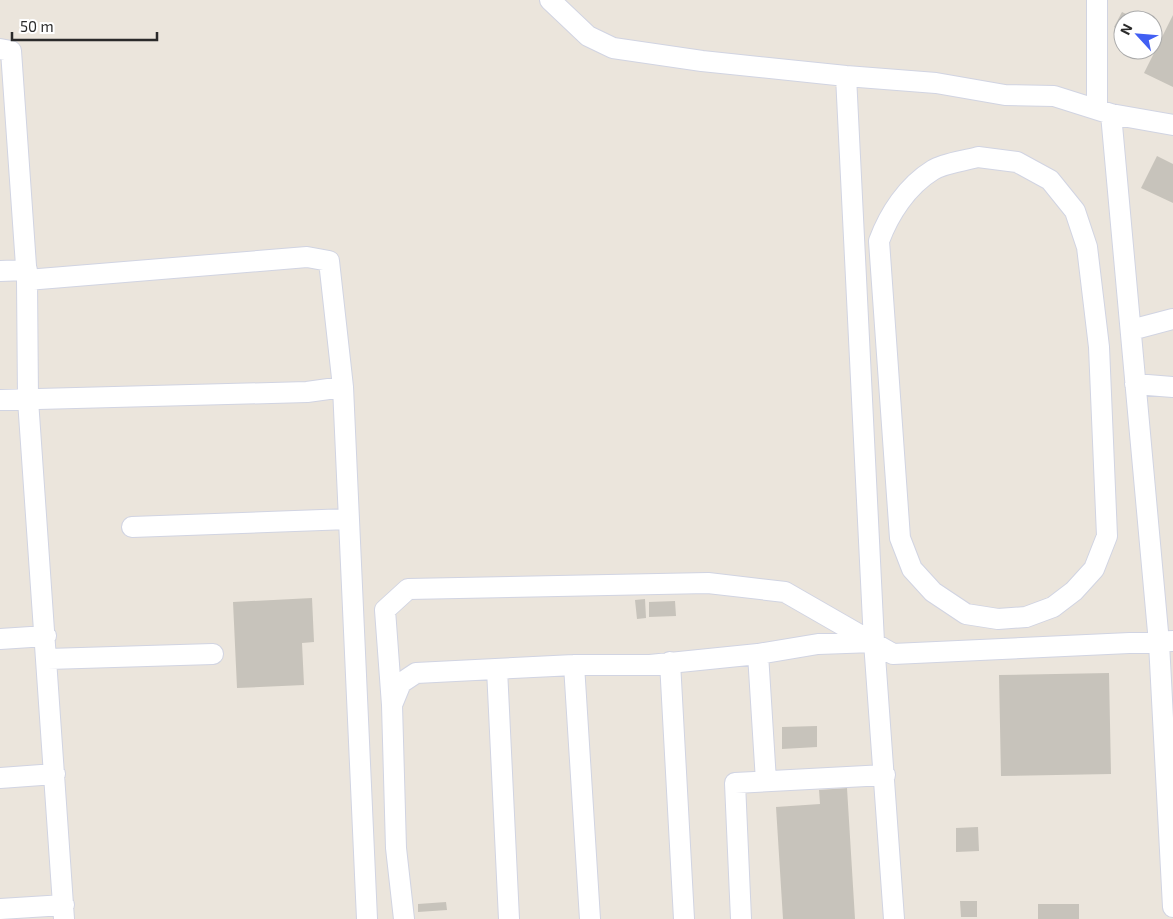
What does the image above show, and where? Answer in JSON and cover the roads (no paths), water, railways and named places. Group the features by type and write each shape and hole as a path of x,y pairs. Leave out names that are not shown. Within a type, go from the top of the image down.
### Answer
{"street":[{"path":"550,0 588,36 613,48 846,76 936,83 1005,95 1054,96 1104,111 1173,126"},
{"path":"1097,0 1104,111 1166,642 1173,907"},
{"path":"0,49 11,51 27,275 28,400 48,659 64,912 0,910"},
{"path":"846,76 874,642 894,919"},
{"path":"978,157 1018,162 1050,180 1075,211 1086,247 1098,346 1107,536 1094,569 1074,591 1053,607 1026,617 998,619 966,614 933,592 912,569 900,538 879,241 888,217 908,193 933,169 978,157"},
{"path":"0,271 27,275 307,258 330,261 343,387 367,919"},
{"path":"1131,330 1173,319"},
{"path":"1135,384 1173,387"},
{"path":"0,400 307,392 343,387"},
{"path":"132,527 349,519"},
{"path":"404,919 396,848 392,705 386,610 408,590 708,583 785,592 893,654 1166,642"},
{"path":"0,639 46,636"},
{"path":"392,705 401,683 416,673 574,665 650,665 758,654 818,644 874,642"},
{"path":"48,659 213,654"},
{"path":"758,654 766,782"},
{"path":"670,662 684,919"},
{"path":"574,665 590,919"},
{"path":"497,668 509,919"},
{"path":"0,778 55,774"},
{"path":"741,919 735,783 885,775"}]}
